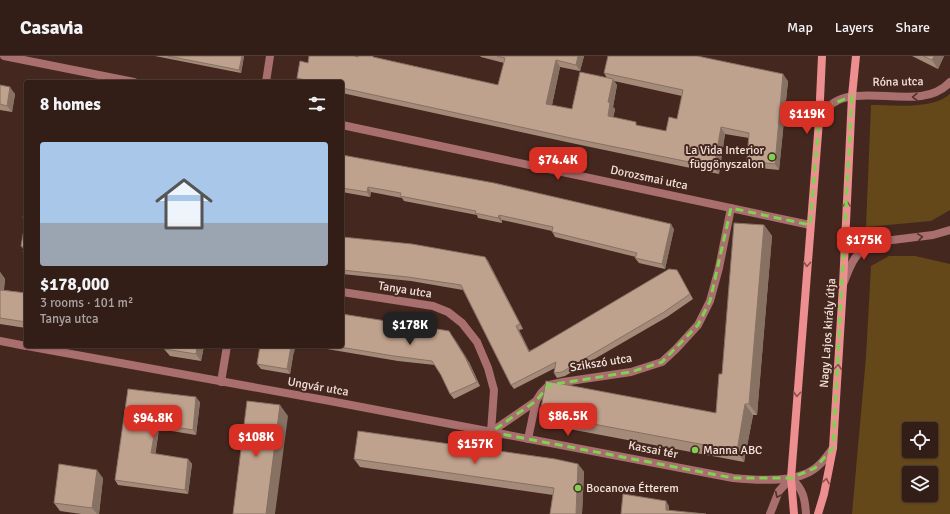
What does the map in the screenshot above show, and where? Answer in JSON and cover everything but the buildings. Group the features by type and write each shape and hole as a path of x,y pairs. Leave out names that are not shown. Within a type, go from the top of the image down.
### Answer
{"main road":[{"path":"794,514 791,478 819,121 822,56"},
{"name":"Nagy Lajos király útja","path":"818,514 824,494 833,448 852,96 856,56"}],"street":[{"path":"4,56 99,79 111,80"},
{"path":"266,80 270,56"},
{"name":"Róna utca","path":"855,71 858,89 860,92 867,95"},
{"name":"Róna utca","path":"819,121 822,113 832,104 852,96 923,96 937,92 950,82"},
{"name":"Dorozsmai utca","path":"344,124 810,225"},
{"name":"Szikszó utca","path":"528,439 536,401 541,392 549,385 631,372 662,362 698,325 710,301 719,268 731,208"},
{"path":"843,285 856,255 867,245 876,242 933,234 950,230"},
{"name":"Tanya utca","path":"344,292 433,306 448,312 462,323 477,342 488,368 494,390 491,432"},
{"name":"Ungvár utca","path":"0,341 24,346"},
{"name":"Ungvár utca","path":"48,348 605,454"},
{"path":"221,382 227,348"},
{"path":"491,432 536,401"},
{"name":"Kassai tér","path":"605,454 733,478 754,480 791,478 805,474 823,462 833,448"},
{"path":"791,478 799,485 805,499 806,514"},
{"name":"Kassai tér","path":"770,514 779,491 791,478"}],"highlighted area":[{"path":"852,96 833,448 815,468 791,478 733,478 491,432 536,401 549,385 631,372 662,362 698,325 710,301 731,208 810,225 819,121 832,104"}],"shaded area":[{"path":"950,94 950,210 931,221 866,227 871,105 923,105 943,99"},
{"path":"889,256 915,256 950,264 950,514 852,514 866,357 871,266"}],"place":[{"name":"La Vida Interior függönyszalon","path":"772,157"},
{"name":"Manna ABC","path":"695,450"},
{"name":"Bocanova Étterem","path":"578,488"}]}
